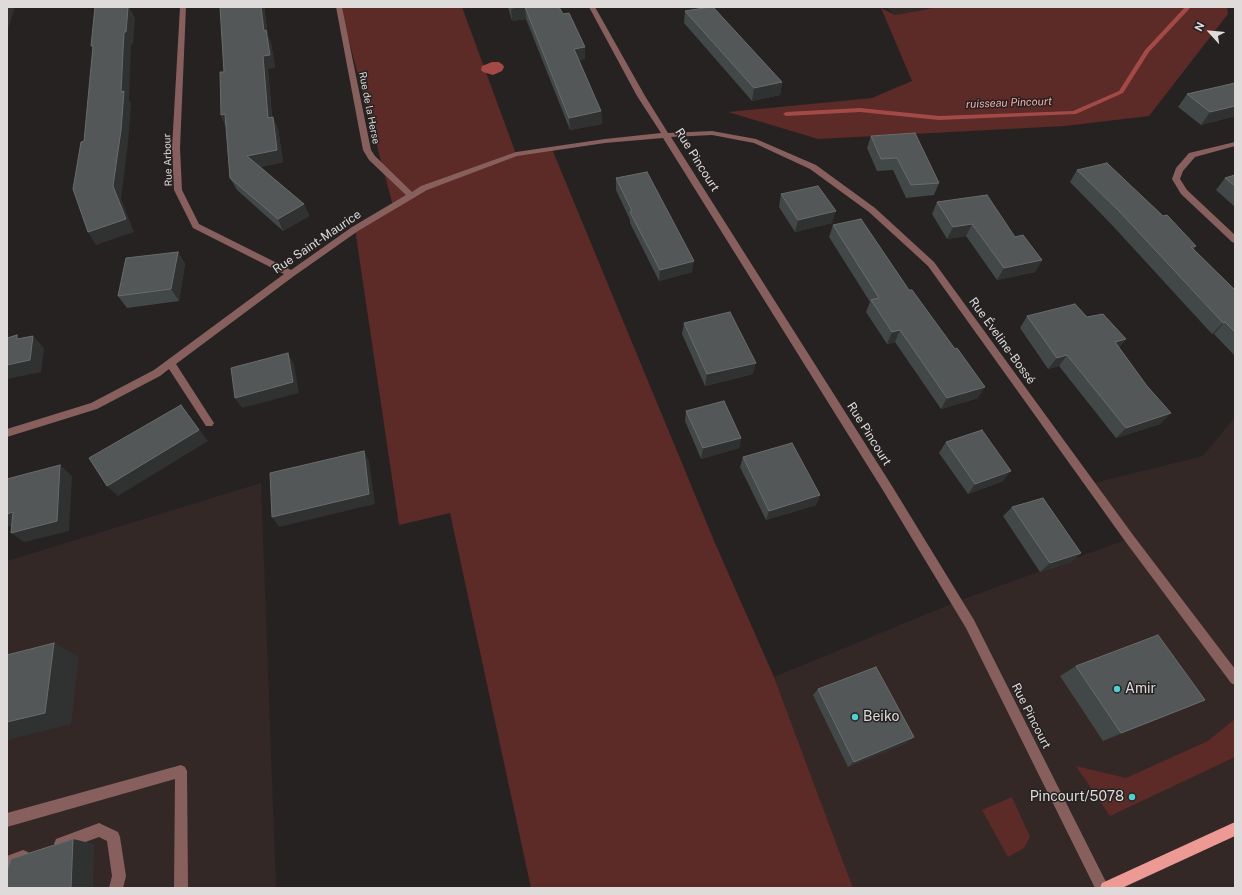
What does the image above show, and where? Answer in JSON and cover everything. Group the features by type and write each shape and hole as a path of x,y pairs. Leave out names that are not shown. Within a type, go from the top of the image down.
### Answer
{"main road":[{"path":"1107,888 1235,829"}],"street":[{"name":"Rue Arbour","path":"183,7 176,148 178,190 196,226 291,274"},
{"name":"Rue de la Herse","path":"339,7 367,150 372,158 411,196"},
{"name":"Rue Pincourt","path":"592,7 640,96 888,489 970,624 1102,888"},
{"name":"Rue Éveline-Bossé","path":"666,135 712,133 756,140 813,167 872,210 931,264 1128,538 1235,679"},
{"name":"Rue Saint-Maurice","path":"7,433 94,406 157,373 291,274 355,229 424,188 516,154 605,141 666,135"},
{"path":"1235,144 1192,155 1179,170 1176,179 1184,192 1235,240"},
{"path":"170,363 209,423"},
{"path":"7,820 181,771 181,888"},
{"path":"50,847 99,830 113,837 120,884"},
{"path":"7,864 8,862 36,852"}],"shaded area":[{"path":"340,7 462,7 516,154 552,149 715,543 774,677 853,888 531,888 450,513 399,525 355,229 393,206"},
{"path":"887,7 938,7 894,15"},
{"path":"938,7 1227,7 1228,14 1149,116 1065,126 818,139 728,112 872,98 912,81 881,8 895,15"},
{"path":"492,62 499,62 503,65 504,67 502,71 493,75 481,70 482,66"},
{"path":"1235,417 1235,888 853,888 774,677 956,602 1128,539 1090,484 1203,456"},
{"path":"261,483 276,888 7,888 7,561"},
{"path":"1235,719 1235,757 1110,816 1076,766 1126,778 1208,741"},
{"path":"1012,797 1030,837 1024,848 1008,857 982,810"}],"building":[{"path":"95,7 128,7 126,32 124,32 121,92 124,91 121,130 113,186 126,219 88,232 73,189 81,142 84,141"},
{"path":"220,7 261,7 264,31 266,30 270,55 263,56 268,118 273,117 277,150 247,156 304,204 278,219 230,178 225,114 221,115 220,72 224,72"},
{"path":"525,7 559,7 563,14 569,13 585,47 574,49 601,111 569,118"},
{"path":"713,7 782,82 754,88 685,11"},
{"path":"1235,83 1235,106 1210,112 1187,94"},
{"path":"915,133 939,183 911,185 897,158 881,159 871,136"},
{"path":"1107,163 1163,216 1167,215 1196,246 1191,247 1235,290 1235,332 1225,322 1223,323 1119,211 1077,170"},
{"path":"647,172 694,261 660,270 630,212 632,211 616,178"},
{"path":"1235,175 1235,186 1225,178"},
{"path":"818,186 836,211 798,220 781,194"},
{"path":"987,195 1015,237 1023,235 1042,260 1004,268 972,224 953,227 937,202"},
{"path":"861,219 909,290 912,290 985,387 947,398 900,330 892,332 871,300 879,298 833,225"},
{"path":"178,252 171,289 118,296 126,258"},
{"path":"1075,304 1087,317 1103,314 1126,339 1115,342 1147,386 1171,413 1126,428 1067,355 1057,358 1027,316"},
{"path":"730,312 756,363 707,374 684,323"},
{"path":"17,335 17,339 33,336 30,360 7,365 7,338"},
{"path":"288,353 293,382 235,398 231,368"},
{"path":"724,401 741,438 703,448 686,411"},
{"path":"181,405 199,430 107,486 89,458"},
{"path":"982,430 1011,471 975,484 946,442"},
{"path":"792,443 820,495 769,511 743,457"},
{"path":"364,451 369,494 272,517 270,473"},
{"path":"60,465 57,521 11,533 13,512 7,514 7,479"},
{"path":"1043,498 1081,553 1050,563 1012,507"},
{"path":"1158,635 1205,700 1121,733 1076,666"},
{"path":"54,643 45,713 7,722 7,655"},
{"path":"876,667 914,737 854,762 818,689"},
{"path":"73,839 71,888 7,888 7,871 11,859"}],"waterway":[{"name":"ruisseau Pincourt","path":"786,114 860,110 939,118 1074,113 1121,92 1147,51 1188,7"}],"place":[{"name":"Amir","path":"1117,689"},
{"name":"Beiko","path":"855,717"},
{"name":"Pincourt/5078","path":"1132,797"}]}
